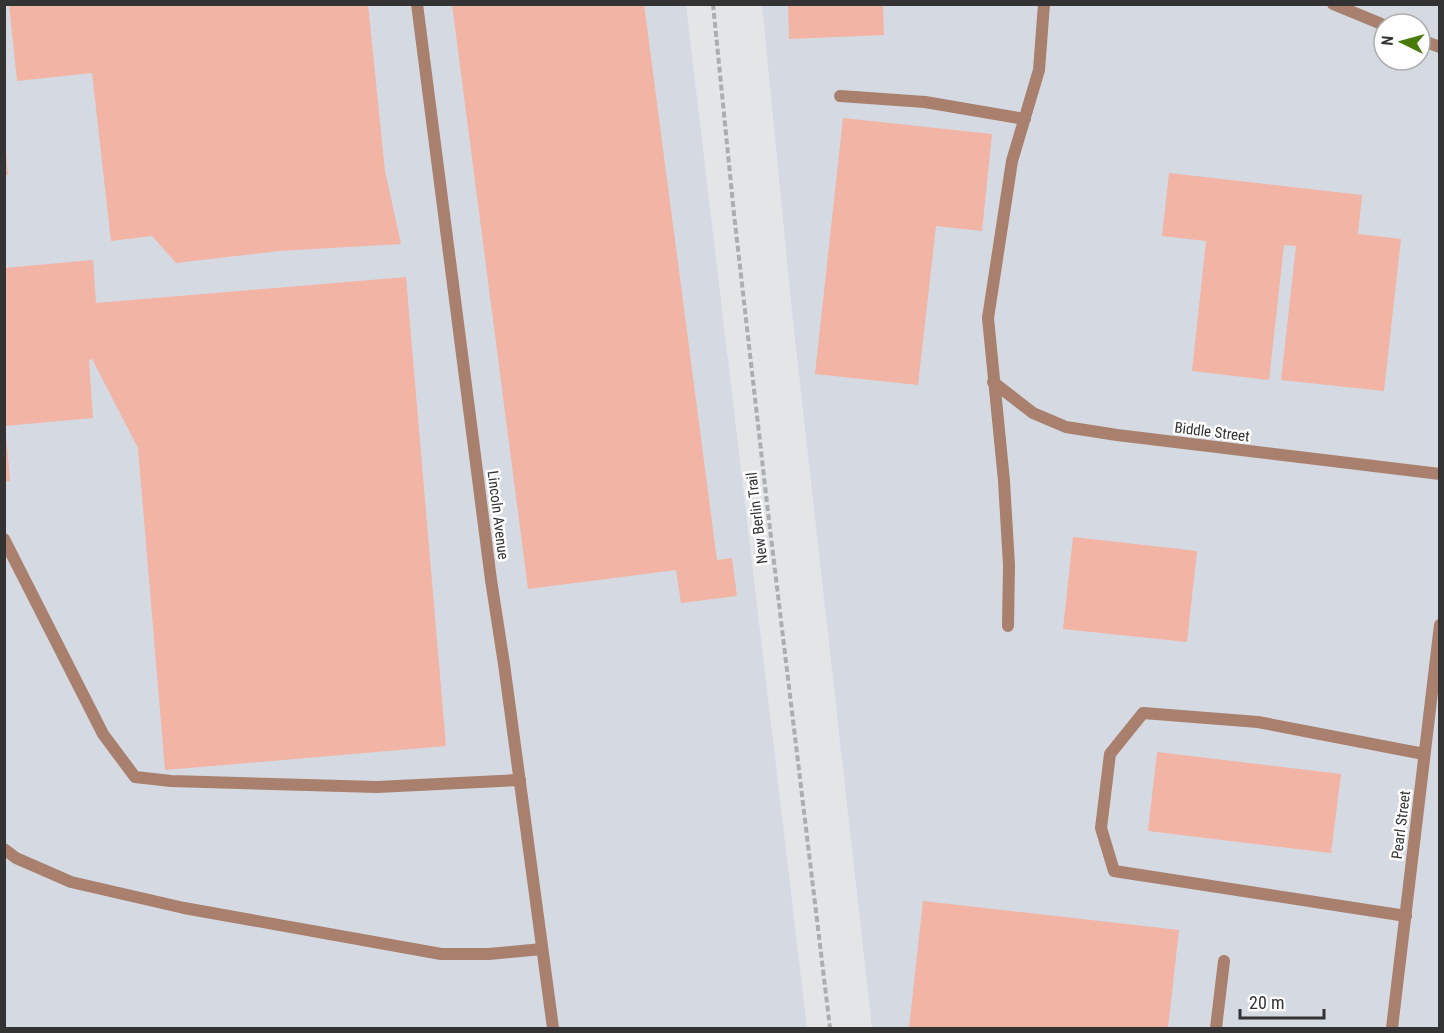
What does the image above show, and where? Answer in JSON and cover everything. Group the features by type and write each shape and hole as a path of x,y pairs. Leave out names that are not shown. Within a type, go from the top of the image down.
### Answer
{"street":[{"name":"Lincoln Avenue","path":"417,4 490,568 553,1029"},
{"path":"1008,626 1009,565 1004,481 988,318 1012,161 1039,70 1044,4"},
{"path":"1333,4 1372,20"},
{"path":"840,96 925,102 1025,119"},
{"name":"Biddle Street","path":"993,382 1033,413 1066,427 1440,474"},
{"path":"4,539 103,734 135,777 171,781 377,787 520,780"},
{"name":"Pearl Street","path":"1392,1029 1424,754 1433,731 1440,625"},
{"path":"1406,916 1114,871 1101,828 1110,754 1143,713 1258,722 1424,754"},
{"path":"4,849 16,858 71,882 184,908 441,954 489,954 542,949"},
{"path":"1216,1029 1224,961"}],"path":[{"name":"New Berlin Trail","path":"713,4 769,523 830,1029"}],"shaded area":[{"path":"5,5 686,5 807,1028 5,1028"},
{"path":"762,5 1439,5 1439,1028 872,1028 793,321"}],"building":[{"path":"9,4 368,4 385,171 401,244 279,251 176,263 152,236 111,241 92,73 17,81"},
{"path":"452,4 644,4 717,560 732,558 737,596 681,603 676,570 528,589"},
{"path":"788,4 883,4 884,35 789,39"},
{"path":"843,118 992,134 982,231 936,226 918,385 815,374"},
{"path":"4,152 6,152 8,175 4,175"},
{"path":"1169,173 1362,195 1358,234 1401,239 1384,391 1281,380 1296,246 1284,245 1269,380 1192,371 1206,241 1162,236"},
{"path":"93,260 96,303 406,277 446,746 165,770 138,448 92,359 89,360 93,418 4,426 4,268"},
{"path":"4,435 6,435 10,481 4,482"},
{"path":"1073,537 1197,551 1187,642 1063,629"},
{"path":"1157,752 1341,774 1331,853 1148,831"},
{"path":"923,901 1179,930 1168,1028 909,1028"}]}
